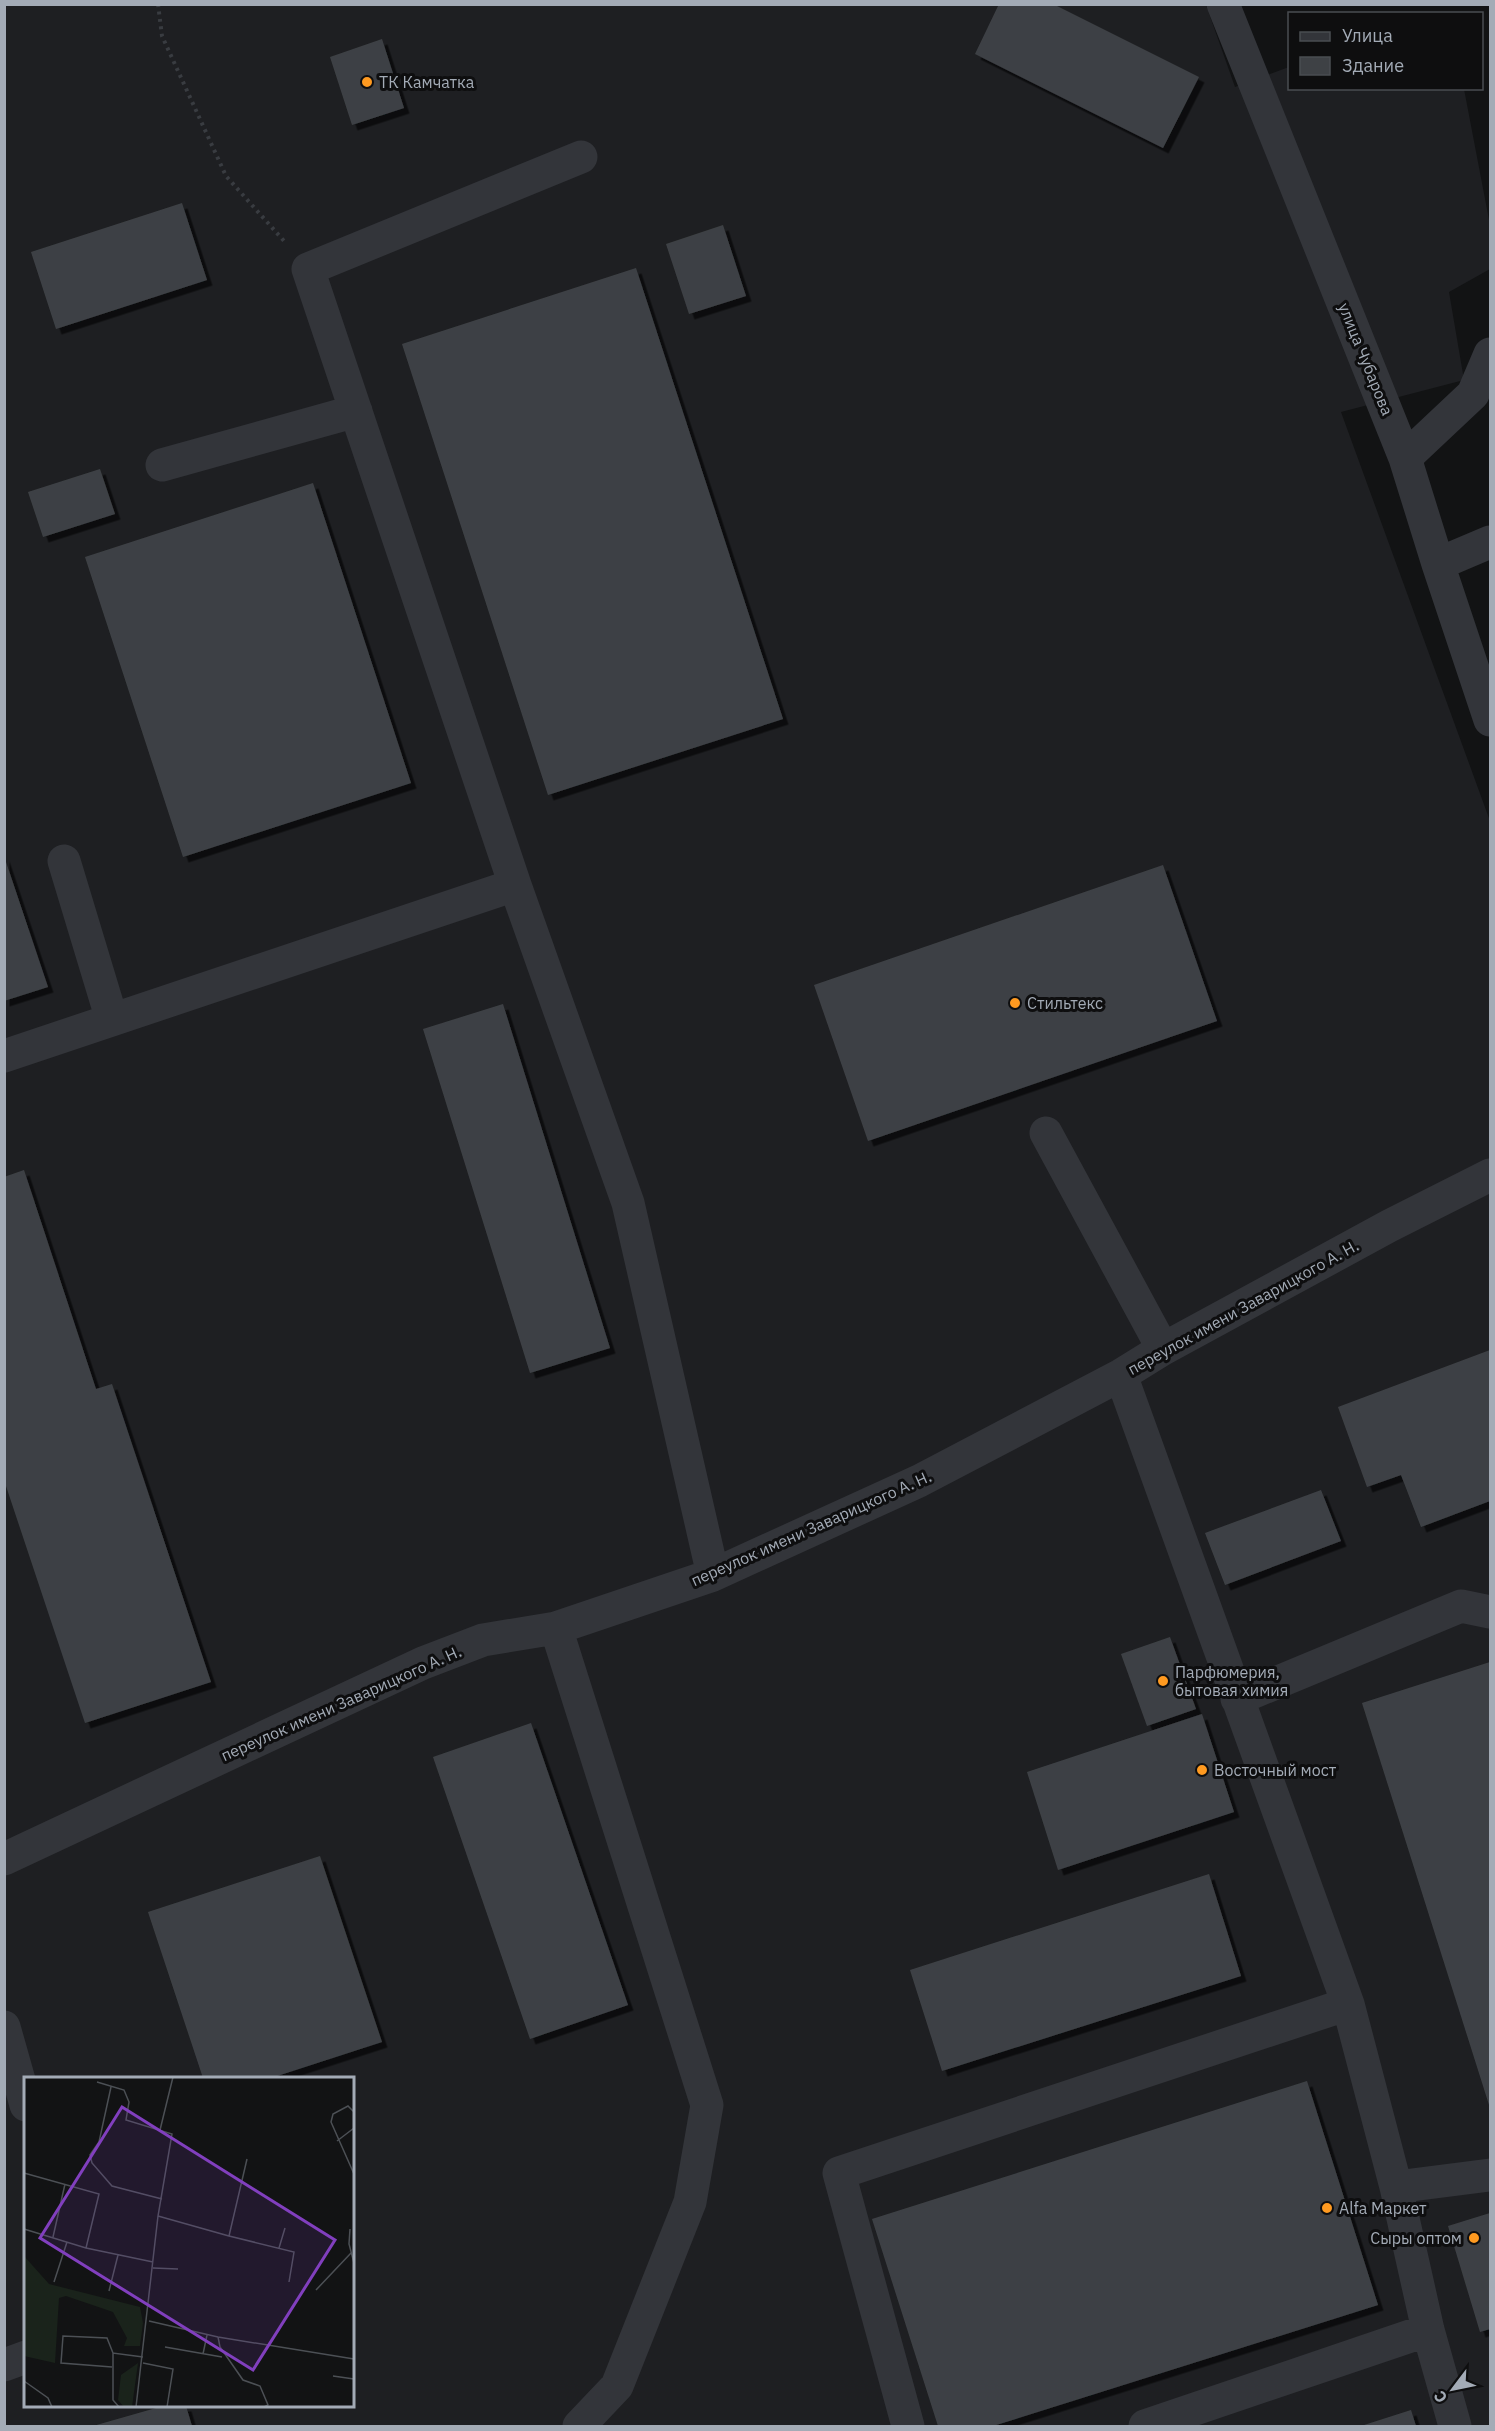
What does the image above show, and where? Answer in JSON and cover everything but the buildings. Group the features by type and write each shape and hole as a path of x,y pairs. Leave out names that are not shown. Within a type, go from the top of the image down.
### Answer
{"street":[{"name":"улица Чубарова","path":"1223,4 1405,458 1491,720"},
{"path":"581,157 308,268 514,885 628,1203 713,1575"},
{"path":"1405,458 1473,394 1491,354"},
{"path":"162,465 357,411"},
{"path":"1438,564 1491,542"},
{"path":"64,861 112,1020"},
{"path":"4,1056 514,885"},
{"path":"1046,1133 1162,1349"},
{"name":"переулок имени Заварицкого А. Н.","path":"4,1859 423,1663 483,1640 556,1628 713,1575 919,1481 1121,1375 1162,1349 1389,1226 1491,1175"},
{"path":"1121,1375 1348,2004 1396,2187 1428,2330 1455,2427"},
{"path":"1237,1699 1461,1606 1491,1612"},
{"path":"556,1628 707,2105 690,2202 622,2375 617,2386 579,2427"},
{"path":"908,2427 839,2173 1348,2004"},
{"path":"4,2027 24,2098"},
{"path":"1396,2187 1491,2175"},
{"path":"1145,2427 1428,2330"},
{"path":"4,2366 24,2358"}],"path":[{"path":"158,4 162,36 226,176 308,268"}],"shaded area":[{"path":"5,5 1206,5 1235,87 1288,67 1288,90 1464,90 1490,225 1490,269 1449,292 1464,380 1341,412 1490,821 1490,2426 5,2426"}],"place":[{"name":"ТК Камчатка","path":"367,82"},
{"name":"Стильтекс","path":"1015,1003"},
{"name":"Парфюмерия, бытовая химия","path":"1163,1681"},
{"name":"Восточный мост","path":"1202,1770"},
{"name":"Alfa Маркет","path":"1327,2208"},
{"name":"Сыры оптом","path":"1474,2238"}]}
